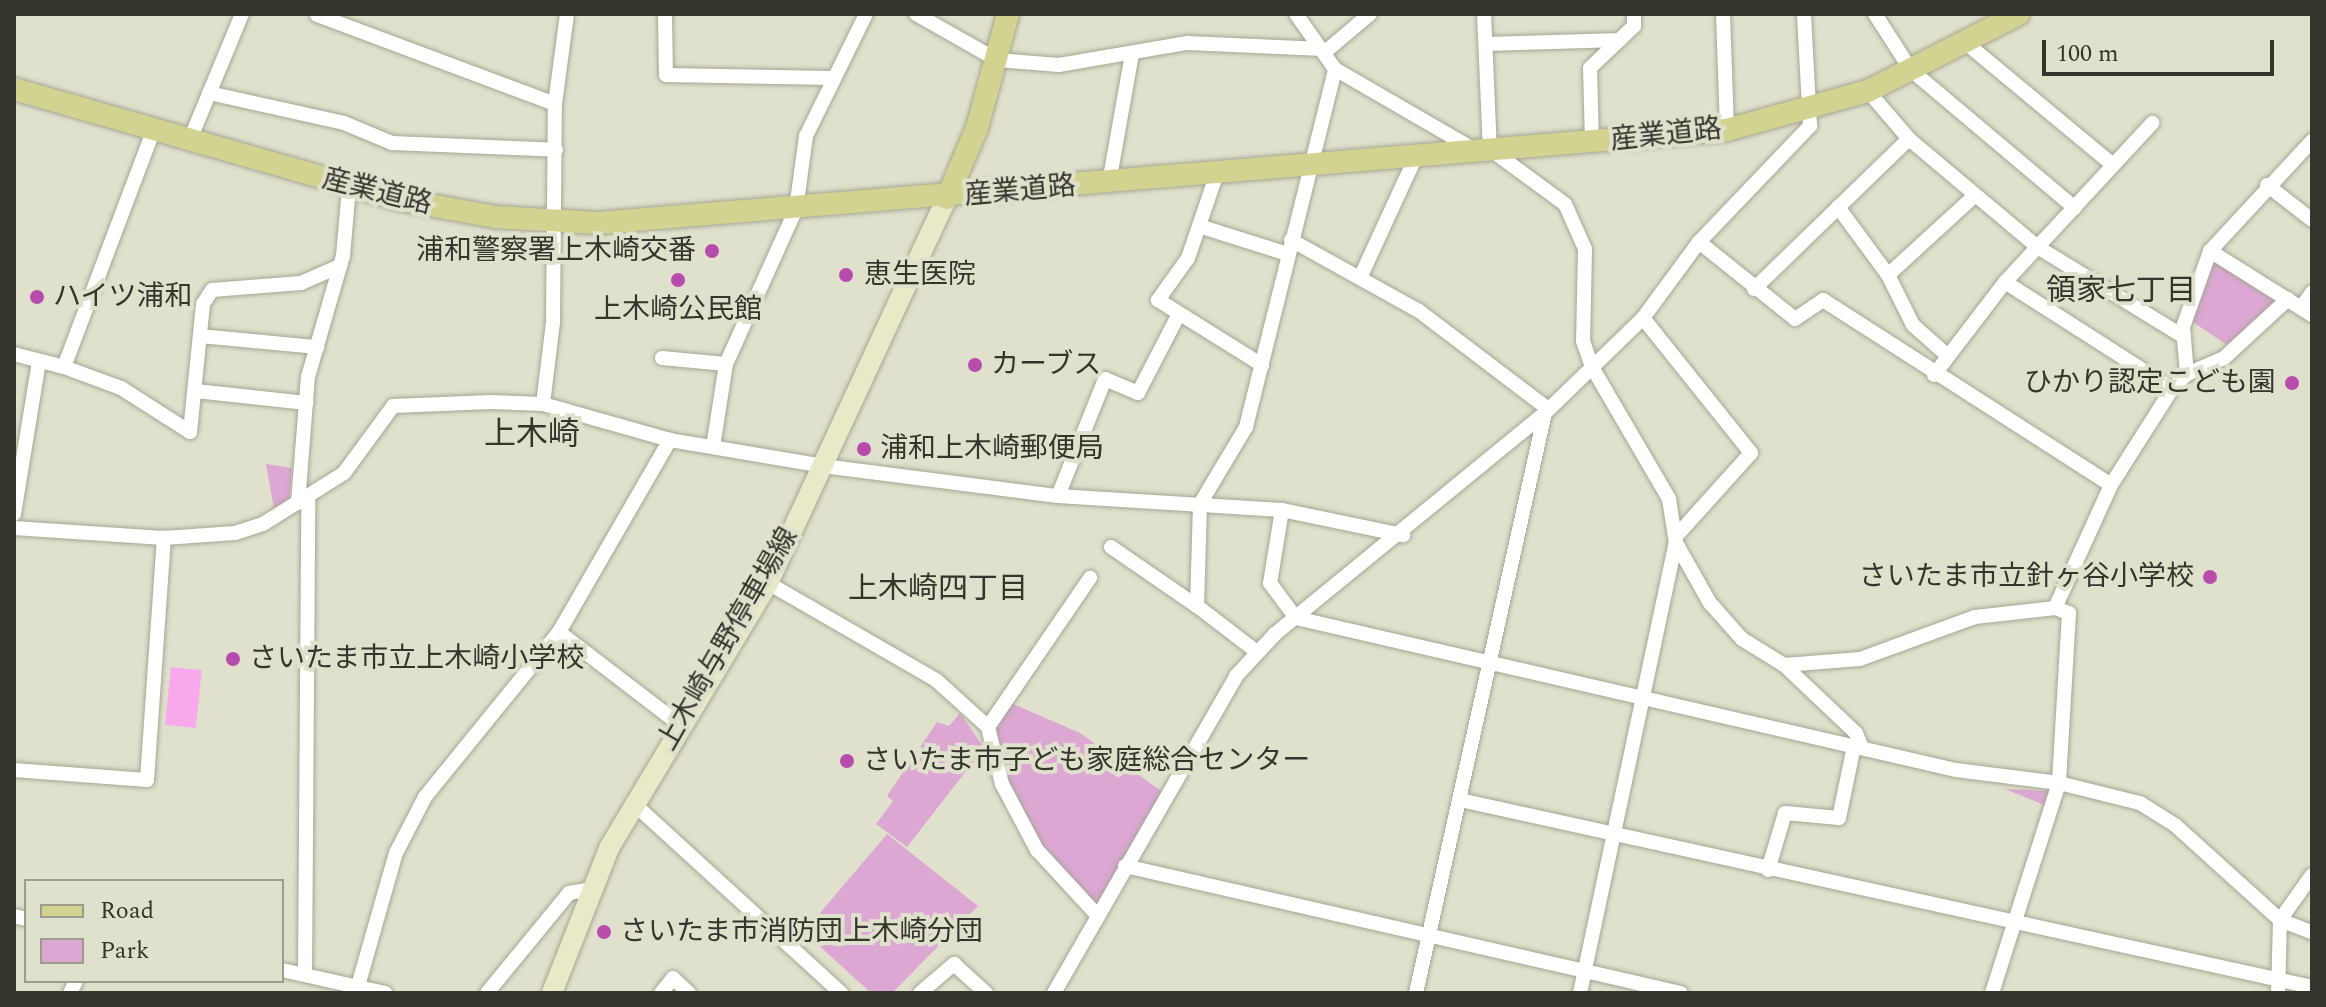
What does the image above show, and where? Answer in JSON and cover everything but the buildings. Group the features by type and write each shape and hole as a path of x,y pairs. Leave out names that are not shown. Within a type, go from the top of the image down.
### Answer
{"main road":[{"path":"947,198 997,60 1008,14"},
{"name":"産業道路","path":"14,89 349,187 552,222 947,198 1727,130 1868,91 1966,43 2003,18"},
{"name":"上木崎与野停車場線","path":"555,991 591,889 633,803 768,583 947,198"}],"street":[{"path":"189,142 242,14"},
{"path":"543,404 553,322 555,104 567,14"},
{"path":"665,14 666,75 831,78"},
{"path":"713,447 726,364 796,209 806,136 831,78 866,14"},
{"path":"916,14 997,60 1059,65 1187,43 1324,50 1370,14"},
{"path":"1296,14 1335,69 1483,149 1565,204 1585,249 1583,341 1592,367 1669,499 1677,538 1710,603 1742,639 1784,665 1856,733 1858,747 1839,818 1785,813 1768,870"},
{"path":"1483,149 1484,14"},
{"path":"1592,143 1590,68 1634,26 1634,14"},
{"path":"1723,14 1727,130"},
{"path":"1056,993 1179,765 1257,652 1403,535 1546,411 1643,318 1699,242 1810,126 1805,110 1804,14"},
{"path":"1875,14 1911,70 2075,208"},
{"path":"317,15 555,104"},
{"path":"1486,44 1620,40"},
{"path":"1966,43 2113,165"},
{"path":"1109,183 1132,54"},
{"path":"1197,606 1200,504 1246,427 1335,69"},
{"path":"1868,91 1909,139 1973,197 2039,248 2184,337"},
{"path":"209,93 344,123 392,143 556,150"},
{"path":"1934,375 2005,282 2152,123"},
{"path":"64,367 153,132"},
{"path":"1754,289 1909,139"},
{"path":"2187,374 2184,337 2210,251 2267,185 2312,141"},
{"path":"1360,278 1416,156"},
{"path":"1217,173 1188,258 1158,300 1262,365"},
{"path":"2267,185 2312,220"},
{"path":"305,975 303,500 306,403 317,347 340,266 349,187"},
{"path":"1888,275 1973,197"},
{"path":"1838,207 1888,275 1913,325 1948,356"},
{"path":"1199,226 1290,247 1360,278 1419,311 1546,411"},
{"path":"1699,242 1795,319 1823,300 1934,375 2111,485"},
{"path":"2210,251 2307,311 2312,292"},
{"path":"14,354 64,367 121,388 190,432 200,336 212,290 301,283 340,266"},
{"path":"2005,282 2172,389"},
{"path":"2055,608 2111,485 2172,389 2187,374 2224,358 2288,299"},
{"path":"1058,496 1105,379 1138,393 1179,314"},
{"path":"1580,993 1677,538 1751,453 1643,318"},
{"path":"200,336 317,347"},
{"path":"662,358 726,364"},
{"path":"14,514 39,361"},
{"path":"196,391 306,403"},
{"path":"14,528 164,538 235,533 303,500 344,473 393,406 543,404 670,440 823,466 1058,496 1282,510 1403,535"},
{"path":"1416,993 1546,411"},
{"path":"357,988 396,853 425,797 559,632 607,561 670,440"},
{"path":"1282,510 1270,583 1296,618 1858,747 2059,783 2140,803 2175,825 2280,920 2312,932"},
{"path":"14,770 147,780 164,538"},
{"path":"1111,547 1257,652"},
{"path":"988,727 1090,578"},
{"path":"768,583 936,680 988,727 1002,784 1037,850 1098,916"},
{"path":"1784,665 1832,666 1975,617 2055,608 2069,613 2059,783 1992,993"},
{"path":"559,632 680,725"},
{"path":"1460,800 1614,832 2278,988 2312,987"},
{"path":"633,803 841,993"},
{"path":"1125,866 1681,993"},
{"path":"2278,988 2280,920 2312,875"},
{"path":"487,993 569,893 591,889"},
{"path":"920,993 954,964 986,993"},
{"path":"284,970 385,993"},
{"path":"661,993 673,978 689,993"}],"green space":[{"path":"2218,261 2276,300 2227,345 2190,320 2210,262"},
{"path":"266,464 292,468 289,502 274,509"},
{"path":"1006,701 1080,733 1164,793 1098,916 1037,850 1002,784 988,727"},
{"path":"960,713 984,748 907,847 876,824 893,801 887,796 937,722 949,726"},
{"path":"2005,789 2048,791 2052,796 2049,807"},
{"path":"887,834 978,906 892,993 871,993 804,932"}],"shaded area":[{"path":"171,667 202,670 196,728 165,725"}],"place":[{"name":"浦和警察署上木崎交番","path":"712,251"},
{"name":"恵生医院","path":"846,275"},
{"name":"上木崎公民館","path":"678,280"},
{"name":"ハイツ浦和","path":"37,297"},
{"name":"カーブス","path":"975,365"},
{"name":"ひかり認定こども園","path":"2292,383"},
{"name":"浦和上木崎郵便局","path":"864,449"},
{"name":"さいたま市立針ヶ谷小学校","path":"2210,577"},
{"name":"さいたま市立上木崎小学校","path":"233,659"},
{"name":"さいたま市子ども家庭総合センター","path":"847,761"},
{"name":"さいたま市消防団上木崎分団","path":"604,932"}],"district":[{"name":"領家七丁目","path":"2121,291"},
{"name":"上木崎","path":"532,435"},
{"name":"上木崎四丁目","path":"938,589"}]}
